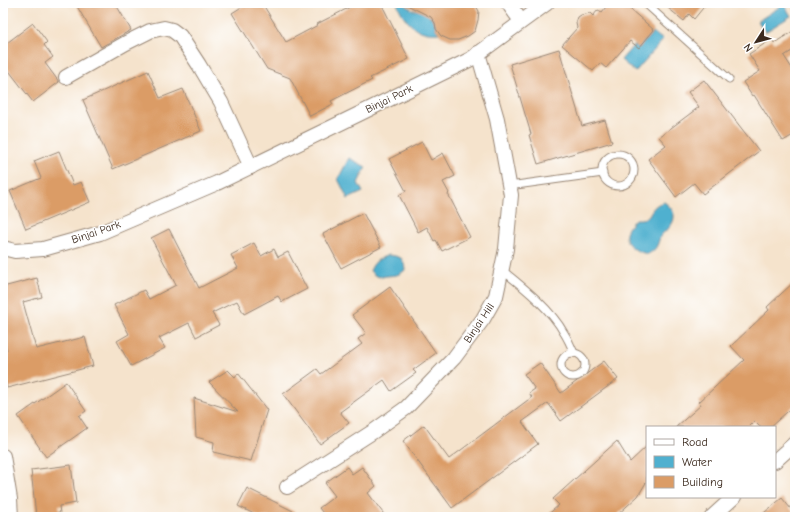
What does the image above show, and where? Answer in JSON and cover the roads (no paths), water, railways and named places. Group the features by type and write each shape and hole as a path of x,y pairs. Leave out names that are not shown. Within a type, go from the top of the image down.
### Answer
{"street":[{"path":"508,3 521,21"},
{"name":"Binjai Park","path":"3,248 15,252 43,249 100,233 217,183 464,62 547,3"},
{"path":"66,77 150,31 164,28 172,30 180,36 221,102 251,167"},
{"name":"Binjai Hill","path":"287,487 374,431 406,408 454,358 483,319 496,296 506,249 511,195 497,119 478,53"},
{"path":"776,459 795,442"},
{"path":"3,456 10,499 11,517"},
{"path":"712,517 733,498"}],"lane":[{"path":"645,3 729,79"},
{"path":"617,154 622,155 631,161 634,171 630,180 622,185 612,185 604,178 602,173 602,168 607,159 617,154"},
{"path":"509,186 602,173"},
{"path":"501,269 525,288 549,312 564,332 574,353"}],"water":[{"path":"397,3 402,3 413,10 420,10 431,17 439,33 418,30 408,22"},
{"path":"784,4 791,16 765,32 758,21"},
{"path":"653,32 663,40 635,72 621,60 634,45 639,48"},
{"path":"349,158 366,167 358,183 363,192 348,199 338,179"},
{"path":"664,202 670,207 674,214 672,224 663,233 653,251 648,254 632,248 626,238 628,227 635,219 647,217 658,204"},
{"path":"388,255 401,258 404,263 405,270 395,275 380,277 374,275 370,271 373,265 379,259"}]}
